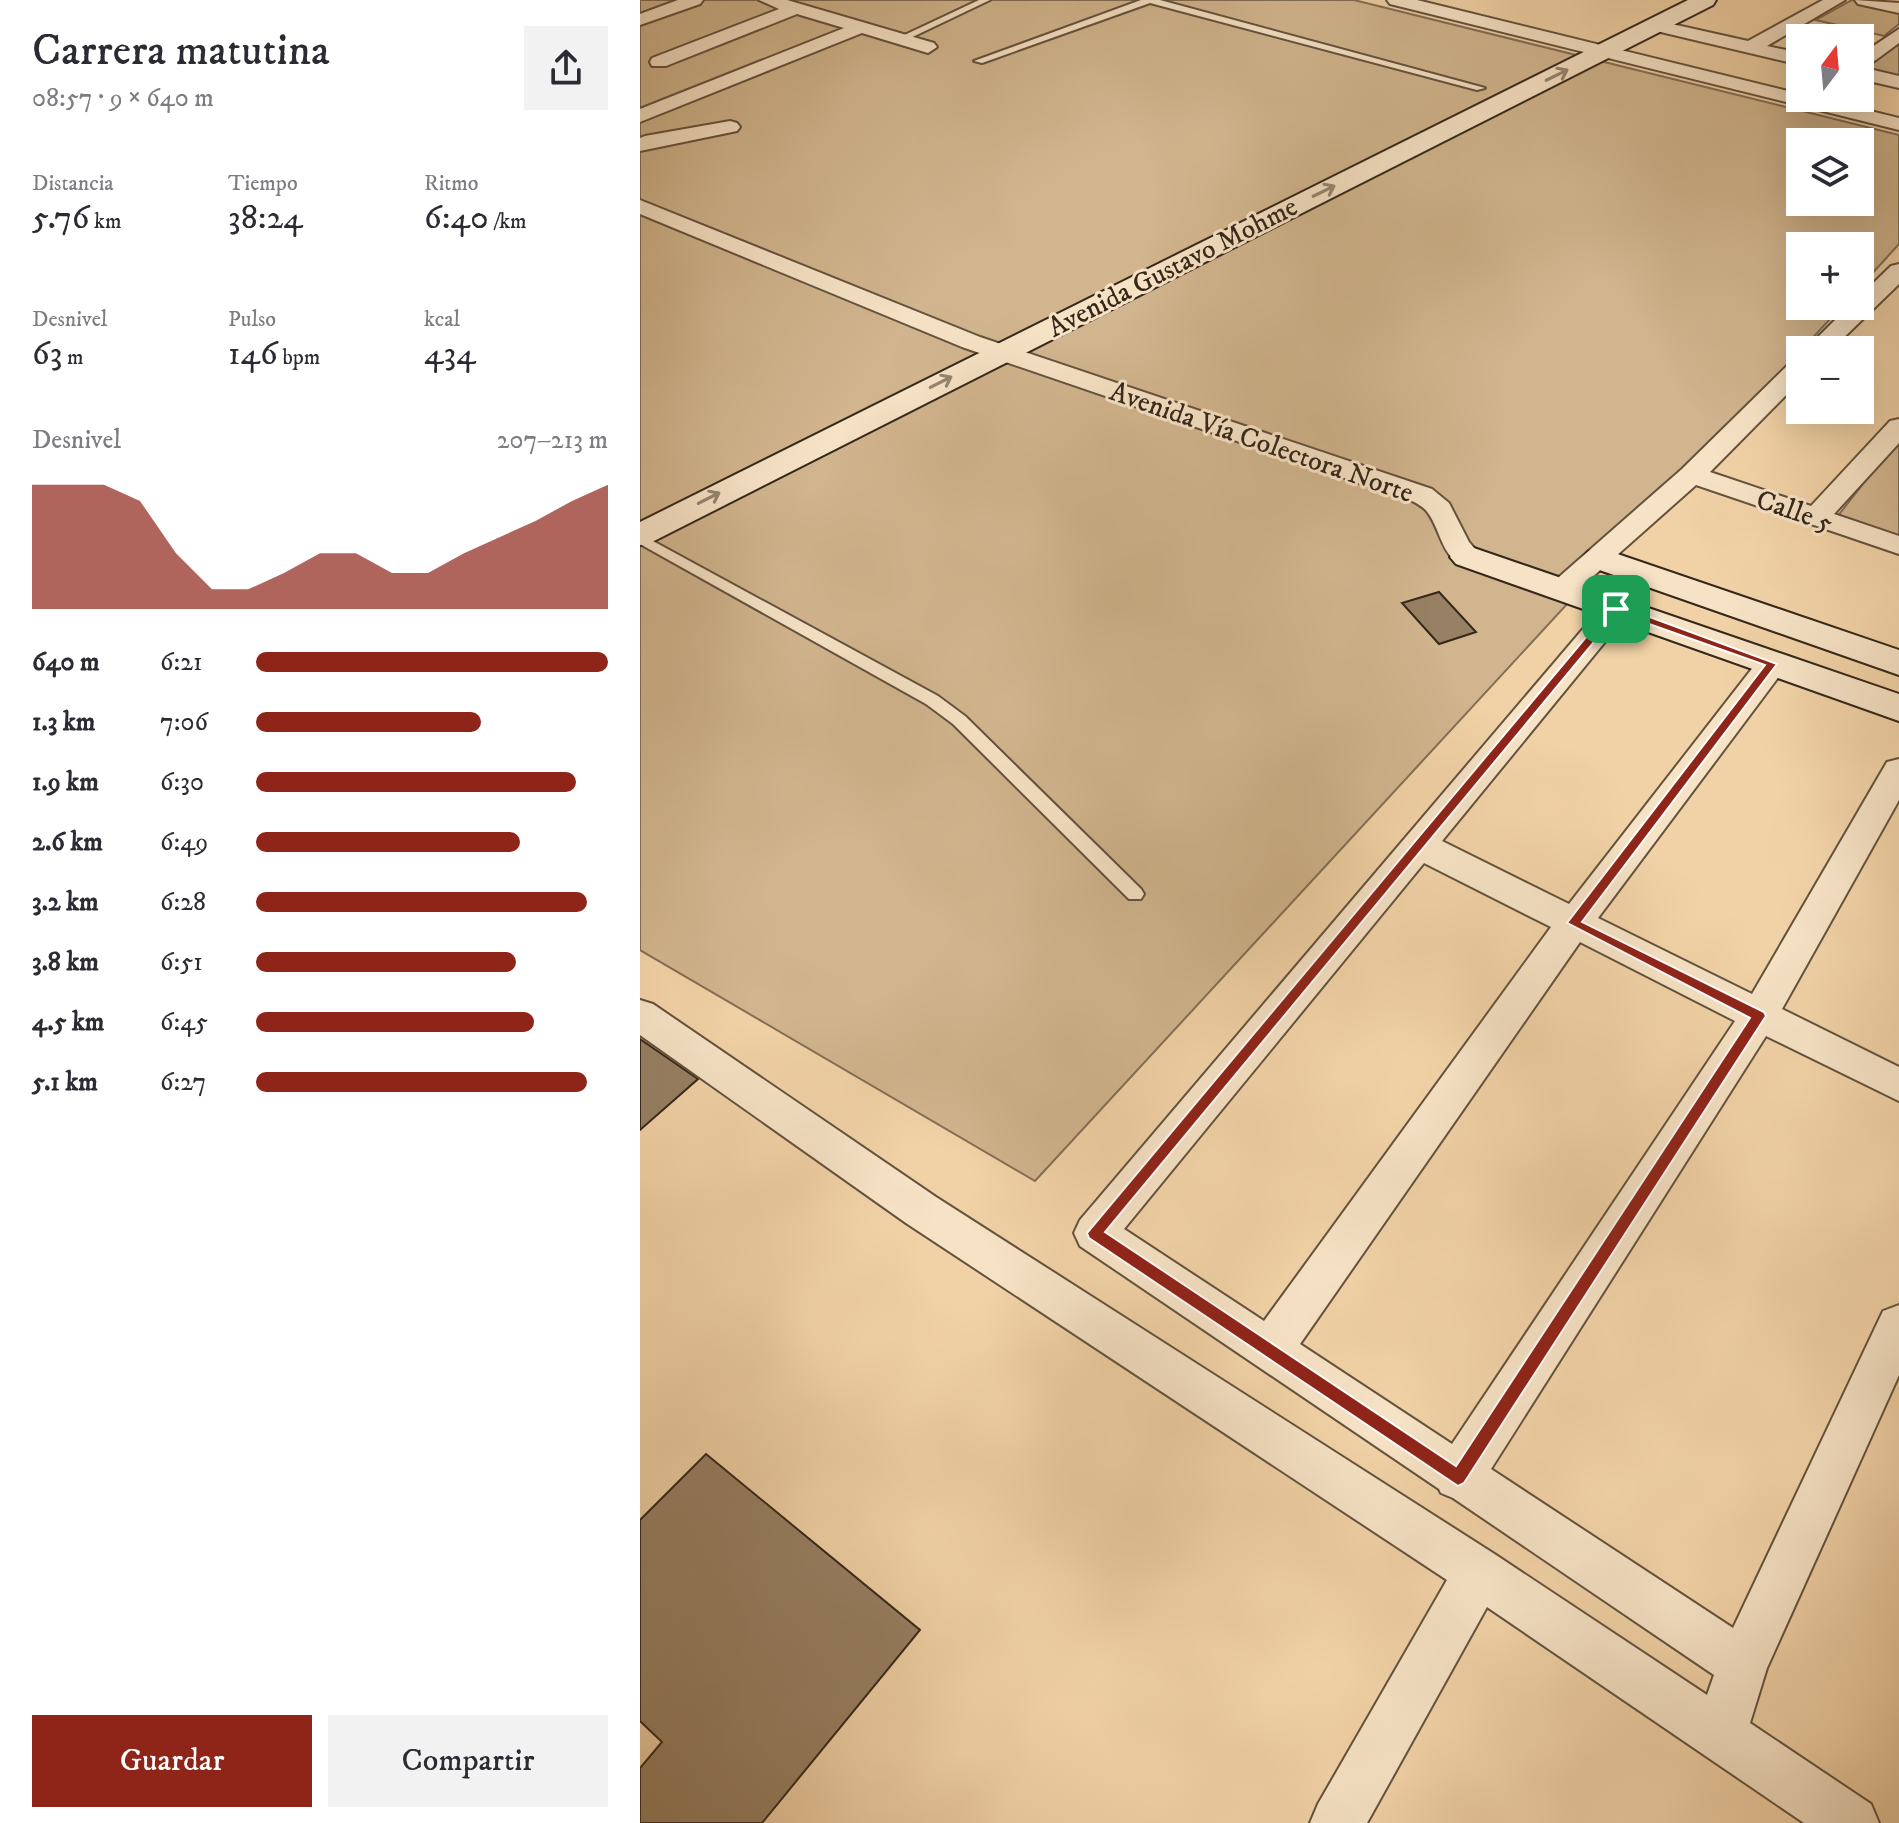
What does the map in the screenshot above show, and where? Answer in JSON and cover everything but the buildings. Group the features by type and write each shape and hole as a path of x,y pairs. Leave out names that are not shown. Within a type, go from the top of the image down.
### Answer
{"street":[{"path":"640,20 694,0"},
{"path":"768,0 928,47"},
{"path":"1396,0 1899,124"},
{"name":"Avenida Gustavo Mohme","path":"681,484 962,338 1664,0"},
{"name":"Avenida Gustavo Mohme","path":"640,536 1705,0"},
{"path":"1752,47 1836,0"},
{"path":"1864,0 1899,8"},
{"path":"649,58 796,8"},
{"path":"1654,25 1786,56"},
{"path":"640,135 652,128 640,118 860,28"},
{"path":"1874,53 1899,34"},
{"path":"649,58 721,84"},
{"path":"1874,76 1899,82"},
{"path":"640,145 667,135 704,136 730,127"},
{"path":"640,206 962,338"},
{"path":"1832,336 1899,271"},
{"name":"Avenida Vía Colectora Norte","path":"962,338 1432,499 1444,511 1458,551 1468,557 1899,708"},
{"path":"1561,590 1600,559 1692,475 1786,381"},
{"path":"1816,517 1899,427"},
{"name":"Calle 5","path":"1692,475 1899,545"},
{"path":"1600,559 1899,663"},
{"path":"1616,609 1095,1233 1743,1664"},
{"path":"1270,1349 1574,923 1772,664"},
{"path":"1458,1477 1759,1016 1899,770"},
{"path":"1419,845 1899,1085"},
{"path":"640,1015 921,1210 1479,1572 1852,1823"},
{"path":"1721,1733 1743,1664 1899,1325"},
{"path":"1337,1823 1479,1572"}],"lane":[{"path":"901,39 986,0"},
{"path":"979,61 1150,0 1480,88"},
{"path":"640,536 932,700 959,720 1135,894"}],"shaded area":[{"path":"640,0 1354,0 1786,107 1786,112 1806,112 1871,128 1786,128 1786,216 1874,216 1874,129 1899,135 1899,244 1874,272 1874,232 1786,232 1786,320 1829,320 1814,336 1786,336 1786,367 1035,1181 640,950"},
{"path":"1852,0 1899,10 1899,24 1884,36 1874,34 1874,24 1833,24 1816,20"},
{"path":"1899,43 1899,77 1874,71 1874,60"},
{"path":"1899,438 1899,538 1837,517"}],"route":[{"path":"1616,609 1772,664 1574,923 1759,1016 1458,1477 1095,1233 1616,609"}]}
